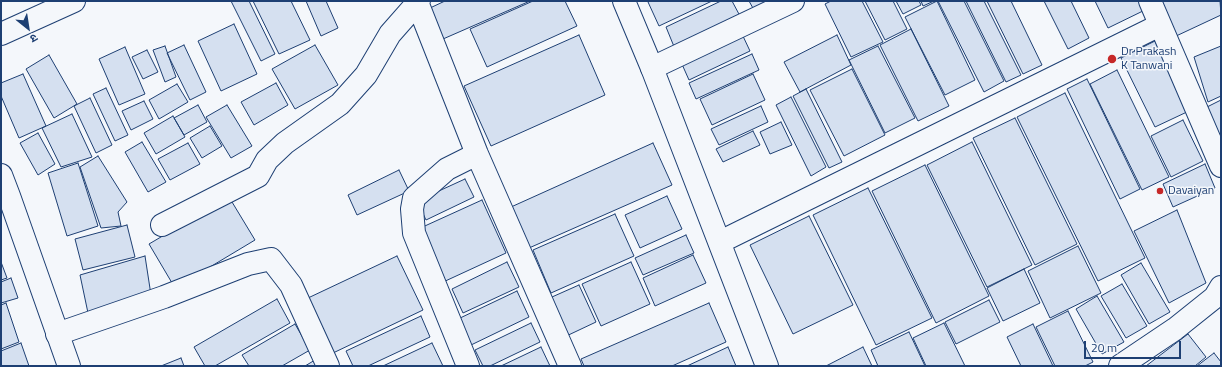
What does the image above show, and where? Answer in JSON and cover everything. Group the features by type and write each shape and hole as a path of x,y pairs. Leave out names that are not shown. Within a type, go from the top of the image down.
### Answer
{"street":[{"path":"1,34 74,1"},
{"path":"624,1 652,68 767,366"},
{"path":"652,68 793,1"},
{"path":"1150,1 1221,166"},
{"path":"162,225 258,176 267,160 285,143 340,104 366,75 390,34 418,2 477,154 570,366"},
{"path":"720,242 1160,26"},
{"path":"468,366 414,233 412,209 414,198 447,169 477,154"},
{"path":"1,175 69,366"},
{"path":"57,334 164,297 248,264 271,259 291,285 328,366"},
{"path":"1120,366 1176,329 1215,297 1221,287"}],"building":[{"path":"231,1 249,1 275,54 261,61"},
{"path":"253,1 291,1 310,40 279,54"},
{"path":"306,1 326,1 338,28 321,36"},
{"path":"445,1 530,1 443,39 430,8"},
{"path":"533,1 565,1 577,26 487,67 470,29"},
{"path":"712,1 659,26 648,2"},
{"path":"721,1 732,1 740,16 675,49 666,27"},
{"path":"749,1 775,1 754,10"},
{"path":"831,1 862,1 883,42 851,57 825,4"},
{"path":"865,1 893,1 907,29 885,40"},
{"path":"896,1 919,1 921,5 903,14"},
{"path":"921,1 934,1 923,6"},
{"path":"937,1 975,80 945,95 905,17"},
{"path":"938,1 964,1 1004,81 984,92"},
{"path":"966,1 984,1 1021,75 1006,82"},
{"path":"987,1 1011,1 1042,65 1023,74"},
{"path":"1044,1 1071,1 1089,38 1068,49"},
{"path":"1095,1 1143,1 1147,9 1108,28"},
{"path":"1163,1 1220,1 1221,15 1174,37 1158,3"},
{"path":"234,24 257,74 221,91 198,41"},
{"path":"911,29 949,106 918,121 880,45"},
{"path":"742,34 750,51 689,80 681,62"},
{"path":"579,35 605,95 491,146 464,86"},
{"path":"837,35 851,65 800,92 784,62"},
{"path":"1155,41 1189,111 1155,127 1121,58"},
{"path":"184,45 206,92 190,100 167,53"},
{"path":"315,45 338,85 295,109 272,69"},
{"path":"165,46 176,77 165,82 153,50"},
{"path":"878,46 915,118 885,133 849,60"},
{"path":"1221,46 1221,96 1208,102 1194,57"},
{"path":"125,47 145,94 119,105 99,59"},
{"path":"147,50 158,72 143,79 132,57"},
{"path":"752,54 759,70 696,99 689,83"},
{"path":"49,55 77,104 54,118 26,69"},
{"path":"852,69 885,135 844,156 810,90"},
{"path":"1117,70 1169,177 1142,190 1090,84"},
{"path":"23,74 46,126 19,138 1,96 1,83"},
{"path":"753,74 765,100 712,125 700,99"},
{"path":"1087,79 1140,189 1120,199 1067,89"},
{"path":"276,83 288,105 254,125 241,102"},
{"path":"177,84 188,102 159,119 149,100"},
{"path":"106,88 128,135 115,141 93,94"},
{"path":"806,89 842,162 829,168 793,96"},
{"path":"1065,93 1145,258 1098,281 1017,117"},
{"path":"791,97 826,167 811,176 776,105"},
{"path":"90,98 112,145 96,153 74,106"},
{"path":"1221,100 1221,141 1205,108"},
{"path":"144,101 153,119 131,130 122,111"},
{"path":"198,105 207,122 184,135 174,118"},
{"path":"227,105 252,146 231,158 206,117"},
{"path":"761,106 768,122 719,145 711,129"},
{"path":"72,114 92,157 61,167 42,128"},
{"path":"173,116 185,137 156,154 144,133"},
{"path":"1015,118 1077,244 1035,265 973,138"},
{"path":"1183,120 1203,161 1171,177 1151,136"},
{"path":"781,122 792,145 770,154 760,132"},
{"path":"210,126 222,146 202,158 190,138"},
{"path":"753,131 760,145 723,162 716,149"},
{"path":"38,133 55,164 38,175 20,143"},
{"path":"142,142 166,182 148,192 125,152"},
{"path":"972,142 1032,265 987,287 927,165"},
{"path":"188,143 200,164 170,180 158,159"},
{"path":"653,143 672,185 529,248 511,207"},
{"path":"98,156 127,202 118,212 121,226 101,228 80,167"},
{"path":"78,163 98,226 67,236 48,173"},
{"path":"1205,164 1215,188 1173,207 1163,184"},
{"path":"925,165 989,296 936,323 872,191"},
{"path":"399,170 409,191 357,215 348,195"},
{"path":"465,179 474,197 426,220 417,201"},
{"path":"868,188 932,318 876,345 813,215"},
{"path":"667,196 682,229 640,248 625,215"},
{"path":"229,197 255,240 175,288 149,244"},
{"path":"482,200 506,253 441,283 416,230"},
{"path":"1177,210 1206,283 1169,303 1134,231"},
{"path":"615,214 634,256 551,293 533,250"},
{"path":"809,216 853,305 793,334 750,245"},
{"path":"127,225 135,257 83,270 75,239"},
{"path":"686,235 694,253 643,275 635,258"},
{"path":"1078,246 1101,293 1050,318 1028,271"},
{"path":"693,255 706,283 655,306 643,278"},
{"path":"145,256 151,295 88,313 80,275"},
{"path":"397,256 423,310 333,353 308,298"},
{"path":"1,262 7,278 1,280"},
{"path":"507,262 519,287 463,313 452,289"},
{"path":"631,262 650,304 601,326 582,284"},
{"path":"1141,263 1170,312 1149,324 1121,275"},
{"path":"1024,269 1040,303 1003,321 987,288"},
{"path":"11,278 18,298 1,303 1,282"},
{"path":"1122,284 1147,326 1126,338 1101,296"},
{"path":"579,285 596,322 560,339 543,301"},
{"path":"517,291 529,317 471,345 458,319"},
{"path":"1097,296 1124,342 1102,354 1076,309"},
{"path":"277,299 290,323 215,366 205,366 194,347"},
{"path":"989,300 1000,322 956,344 945,322"},
{"path":"6,303 19,342 1,349 1,305"},
{"path":"709,303 726,342 672,366 584,366 581,359"},
{"path":"1068,311 1093,362 1085,366 1055,366 1036,327"},
{"path":"421,316 430,337 368,366 353,366 346,351"},
{"path":"531,323 540,342 490,366 483,366 475,350"},
{"path":"944,323 965,366 926,366 913,338"},
{"path":"295,324 310,350 282,366 249,366 242,355"},
{"path":"1033,324 1053,366 1021,366 1007,337"},
{"path":"909,332 925,366 878,366 871,350"},
{"path":"1188,334 1206,357 1195,366 1146,366"},
{"path":"21,343 29,366 1,366 1,351"},
{"path":"432,343 443,366 383,366"},
{"path":"541,347 550,366 501,366"},
{"path":"728,347 736,366 687,366"},
{"path":"863,347 872,366 826,366"},
{"path":"1214,353 1221,362 1221,366 1197,366"},
{"path":"181,358 184,366 161,366"},
{"path":"315,360 318,366 305,366"}],"place":[{"name":"Dr Prakash K Tanwani","path":"1112,59"},
{"name":"Davaiyan","path":"1160,191"}]}
